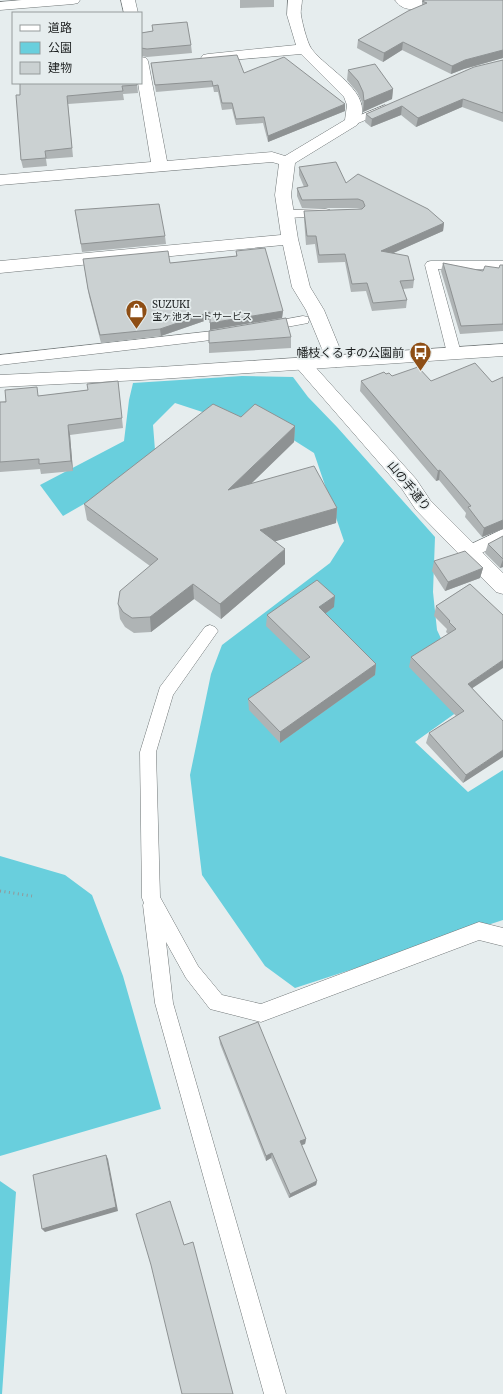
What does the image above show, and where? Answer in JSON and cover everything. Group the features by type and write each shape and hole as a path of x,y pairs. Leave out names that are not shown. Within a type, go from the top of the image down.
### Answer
{"street":[{"path":"0,6 73,0"},
{"path":"128,0 130,12"},
{"path":"0,180 250,158 272,157 287,161 352,122 355,105 351,95 304,49 294,15 295,0"},
{"path":"402,0 412,6 429,0"},
{"path":"196,59 304,49"},
{"path":"142,62 157,63"},
{"path":"142,67 160,166"},
{"path":"287,161 283,195 290,239 301,287 314,310 310,319 336,361"},
{"path":"0,267 290,239"},
{"path":"0,381 160,373 503,350"},
{"name":"山の手通り","path":"303,364 409,484 422,505 470,551 503,586"},
{"path":"0,366 0,375"}],"lane":[{"path":"352,122 396,103"},
{"path":"286,214 341,213"},
{"path":"454,353 431,265 503,265"},
{"path":"0,360 203,337 310,319"},
{"path":"470,551 503,535"},
{"path":"210,630 166,692 148,752 151,898 164,1003 275,1394"},
{"path":"151,898 192,972 217,1003 261,1013 480,931 503,937"}],"path":[{"path":"0,891 32,896"}],"green space":[{"path":"242,376 293,377 308,397 337,427 435,537 433,592 437,630 471,702 415,742 468,792 503,770 503,920 295,988 265,966 202,875 190,775 211,674 222,645 330,563 344,541 314,453 254,415 236,423 175,403 153,425 155,450 131,477 63,516 40,485 124,441 129,400 133,383"},
{"path":"0,856 65,875 92,895 123,976 161,1109 0,1156"},
{"path":"0,1181 16,1192 2,1394 0,1394"}],"building":[{"path":"503,0 503,50 465,60 452,66 403,42 384,53 358,40 408,11 427,3 422,1"},
{"path":"187,22 191,45 142,48 142,33 153,31 152,25"},
{"path":"237,55 244,73 284,57 345,104 268,136 264,117 236,119 232,103 222,103 218,85 213,86 212,81 155,85 151,63"},
{"path":"503,60 503,113 463,99 418,118 402,106 372,119 366,114 474,67"},
{"path":"375,64 393,89 364,101 363,92 358,81 348,70"},
{"path":"20,84 137,84 122,86 123,91 67,96 72,148 45,151 46,158 21,160 16,95 20,95"},
{"path":"336,162 346,183 358,174 428,209 444,223 381,251 408,256 414,280 400,281 407,300 373,303 367,283 352,284 345,254 319,255 316,236 307,236 304,211 362,209 365,206 363,201 358,199 302,200 297,188 308,186 299,167"},
{"path":"159,204 165,236 81,244 75,210"},
{"path":"265,248 283,311 210,323 210,312 160,329 100,335 88,289 83,259 168,251 170,263 237,256 236,251"},
{"path":"443,263 483,271 485,266 499,268 500,265 503,265 503,324 461,326"},
{"path":"286,318 291,337 209,343 209,331"},
{"path":"475,363 492,382 503,377 503,520 484,528 468,507 471,506 440,470 438,471 361,381 384,372 386,374 389,373 392,376 418,367 431,381"},
{"path":"118,381 122,418 68,425 71,461 39,464 39,459 0,462 0,402 6,402 5,390 37,387 38,396 88,390 87,384"},
{"path":"213,404 241,417 255,404 295,426 228,490 314,466 337,508 260,530 285,549 220,604 193,584 150,617 132,618 123,612 118,604 120,591 158,559 84,504"},
{"path":"503,536 503,559 488,544"},
{"path":"465,551 483,568 448,582 434,561"},
{"path":"317,580 335,596 319,607 376,664 280,732 248,699 310,657 267,615"},
{"path":"470,584 503,615 503,660 468,684 503,721 503,750 466,775 429,733 464,711 411,657 456,629 436,606"},
{"path":"258,1022 306,1139 300,1141 317,1181 290,1194 272,1153 266,1156 219,1037"},
{"path":"106,1155 116,1207 42,1229 33,1175"},
{"path":"170,1201 184,1245 193,1242 233,1394 182,1394 151,1265 136,1214"}],"place":[{"name":"SUZUKI 宝ヶ池オートサービス","path":"137,330"},
{"name":"幡枝くるすの公園前","path":"420,372"}]}
